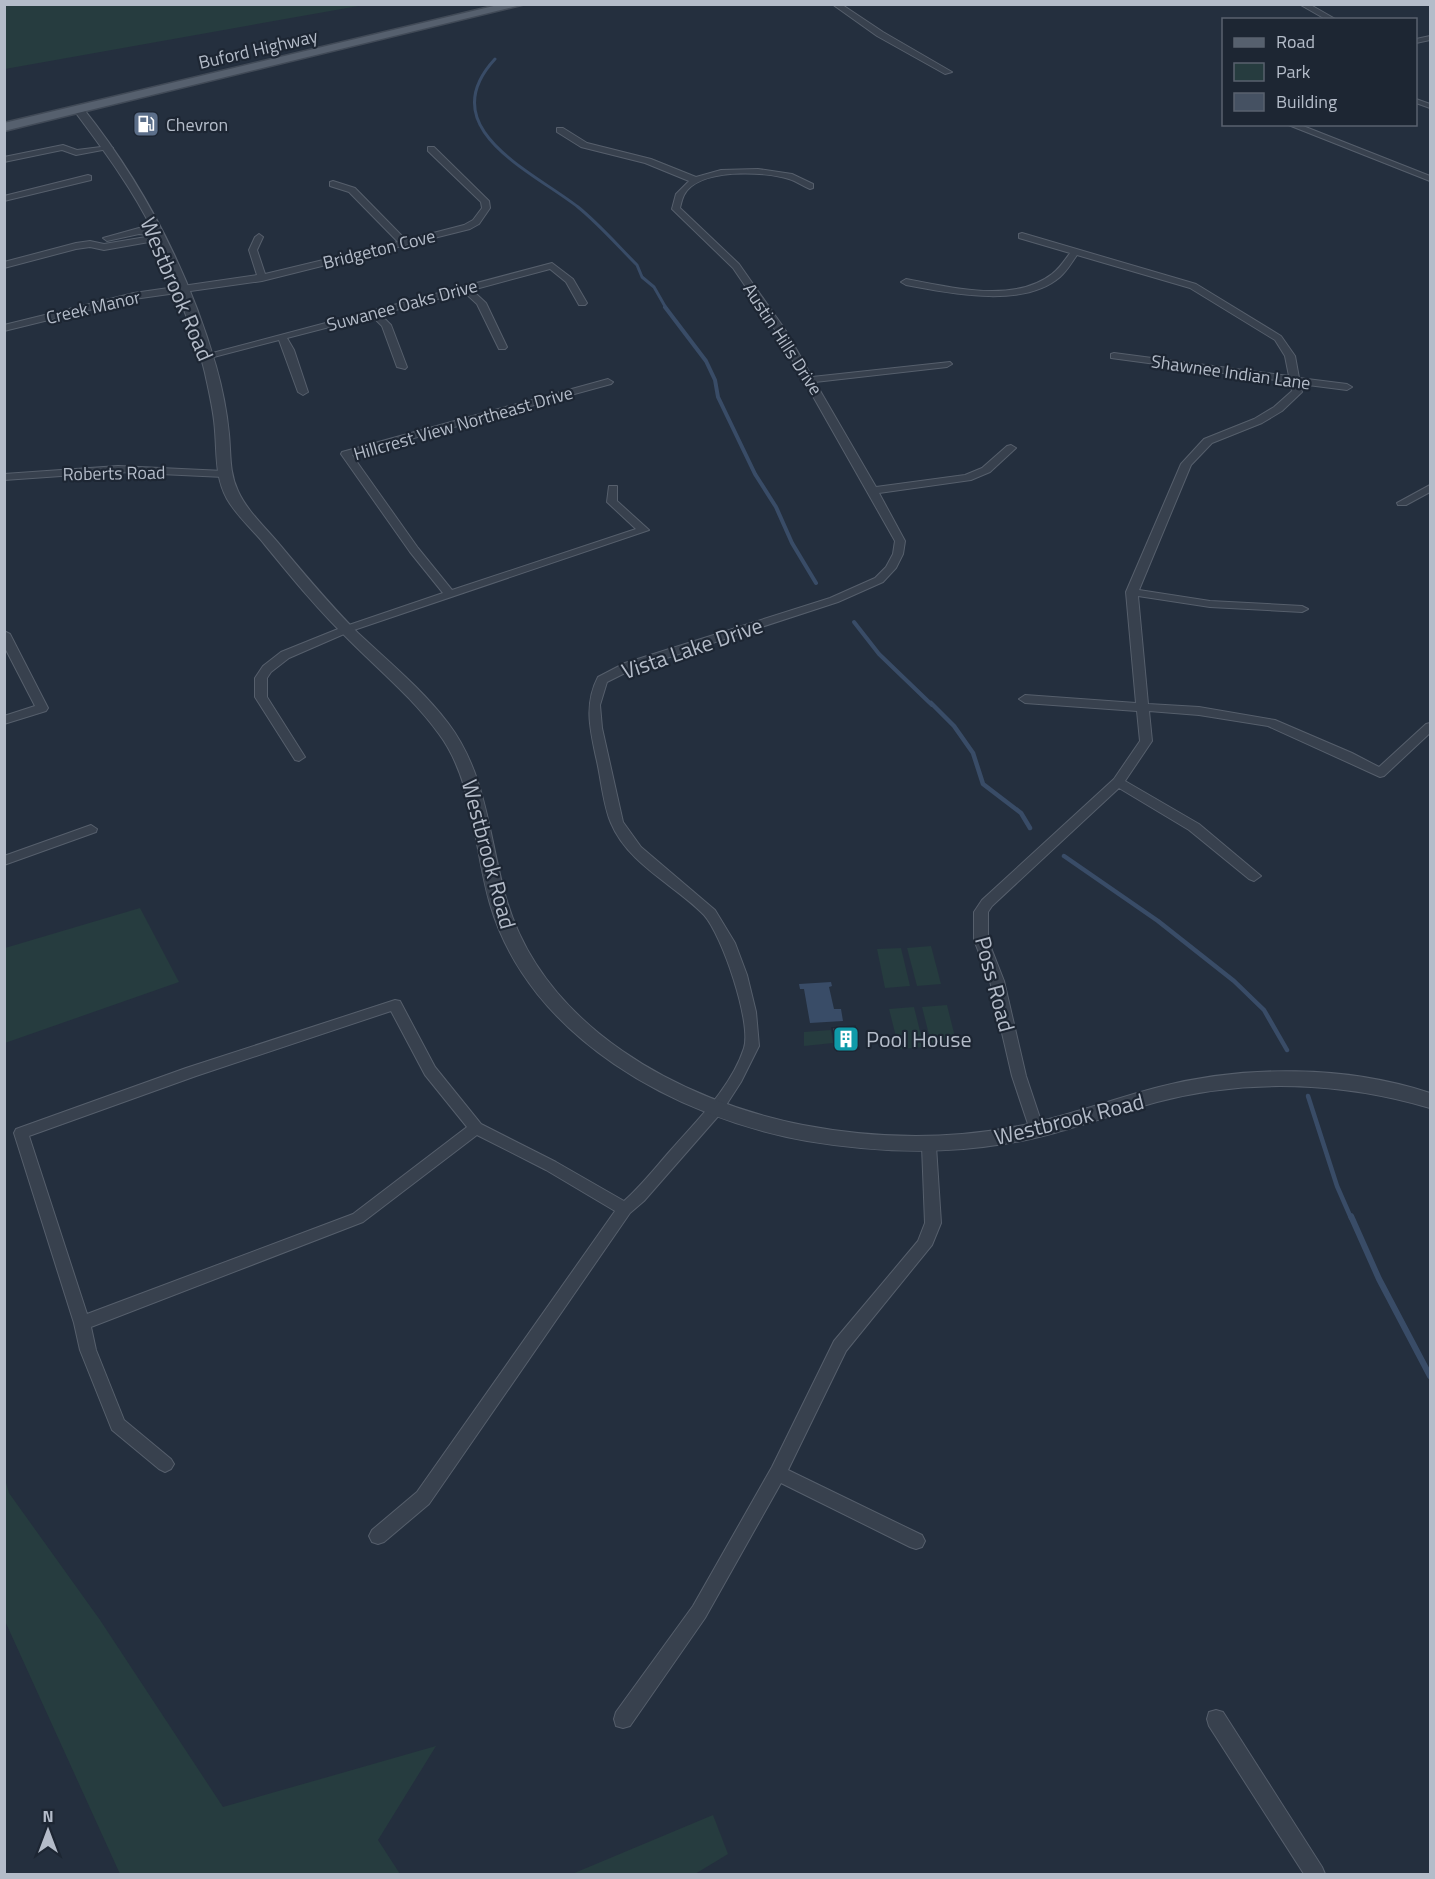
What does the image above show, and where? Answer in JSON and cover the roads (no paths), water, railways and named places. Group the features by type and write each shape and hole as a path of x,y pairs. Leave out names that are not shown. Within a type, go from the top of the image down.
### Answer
{"main road":[{"name":"Buford Highway","path":"4,127 519,4"}],"street":[{"path":"835,4 880,34 948,72"},
{"path":"1302,4 1330,18"},
{"name":"Westbrook Road","path":"78,109 109,148 155,233 182,290 206,357 222,428 224,474 234,499 346,629 434,716 456,747 470,782 503,913 514,944 532,974 563,1012 587,1035 632,1067 716,1109 789,1130 840,1140 929,1146 992,1140 1222,1082 1282,1078 1363,1085 1418,1096 1431,1101"},
{"path":"1295,126 1431,179"},
{"path":"560,130 584,145 648,161 695,180 736,171 761,172 791,177 810,186"},
{"path":"4,160 63,147 76,153 109,148"},
{"name":"Bridgeton Cove","path":"182,290 262,278 467,227 476,222 486,208 485,201 431,149"},
{"path":"4,199 88,178"},
{"name":"Austin Hills Drive","path":"695,180 682,189 676,198 676,209 736,266 781,331 900,541 898,554 891,568 879,580 837,599"},
{"path":"333,184 352,190 404,243"},
{"path":"4,265 90,244 104,247 149,239 155,233"},
{"path":"1022,236 1193,286 1278,338 1290,356 1297,392 1278,409 1258,421 1208,441 1186,464 1132,592 1210,604 1302,609"},
{"path":"259,237 253,250 262,278"},
{"path":"906,282 1007,293 1041,284 1056,276 1075,252"},
{"name":"Suwanee Oaks Drive","path":"206,357 552,267 570,281 582,303"},
{"path":"466,289 481,303 502,348"},
{"name":"Creek Manor","path":"4,328 134,296 182,290"},
{"path":"374,313 386,326 402,367"},
{"path":"282,337 289,350 303,392"},
{"name":"Shawnee Indian Lane","path":"1114,356 1347,387"},
{"path":"810,380 947,364"},
{"name":"Hillcrest View Northeast Drive","path":"450,595 414,550 346,454 608,382"},
{"path":"873,491 967,478 986,470 1011,448"},
{"name":"Roberts Road","path":"4,477 118,469 224,474"},
{"path":"299,757 261,697 261,678 267,669 285,655 346,629 644,530 612,502 613,488"},
{"path":"1402,503 1431,488"},
{"name":"Poss Road","path":"1037,1130 1018,1076 997,981 981,940 981,912 987,903 1118,782 1146,741 1132,592"},
{"name":"Vista Lake Drive","path":"378,1536 423,1498 625,1209 639,1197 716,1109 736,1078 752,1046 749,1012 741,975 728,943 710,913 636,850 617,823 603,768 594,705 602,680 629,666 837,599"},
{"path":"4,634 42,708 4,720"},
{"path":"1025,699 1199,711 1271,723 1348,756 1380,773 1431,727"},
{"path":"1118,782 1194,827 1254,876"},
{"path":"4,861 91,829"},
{"path":"165,1464 117,1425 88,1350 82,1323 21,1133 191,1072 395,1005 430,1071 476,1128 551,1166 625,1209"},
{"path":"82,1323 358,1218 476,1128"},
{"path":"622,1719 699,1612 778,1473 840,1346 924,1245 933,1223 929,1146"},
{"path":"778,1473 916,1541"},
{"path":"1216,1719 1315,1875"}],"water":[{"path":"831,982 832,986 829,987 834,1009 841,1009 843,1021 810,1023 804,989 800,989 799,984"}],"waterway":[{"path":"495,59 478,84 474,106 481,127 495,145 515,163 578,207 601,228 637,265 642,277 654,287 666,308"},
{"path":"665,307 706,361 715,380 718,397 755,474 776,507 792,543 816,583"},
{"path":"854,622 879,654 932,705"},
{"path":"931,703 954,726 973,753 983,784 1021,813 1030,828"},
{"path":"1064,856 1158,921 1234,981 1264,1010 1287,1050"},
{"path":"1308,1096 1337,1186 1351,1218"},
{"path":"1351,1216 1379,1279 1430,1376"}],"place":[{"name":"Chevron","path":"146,124"},
{"name":"Pool House","path":"846,1039"}]}
